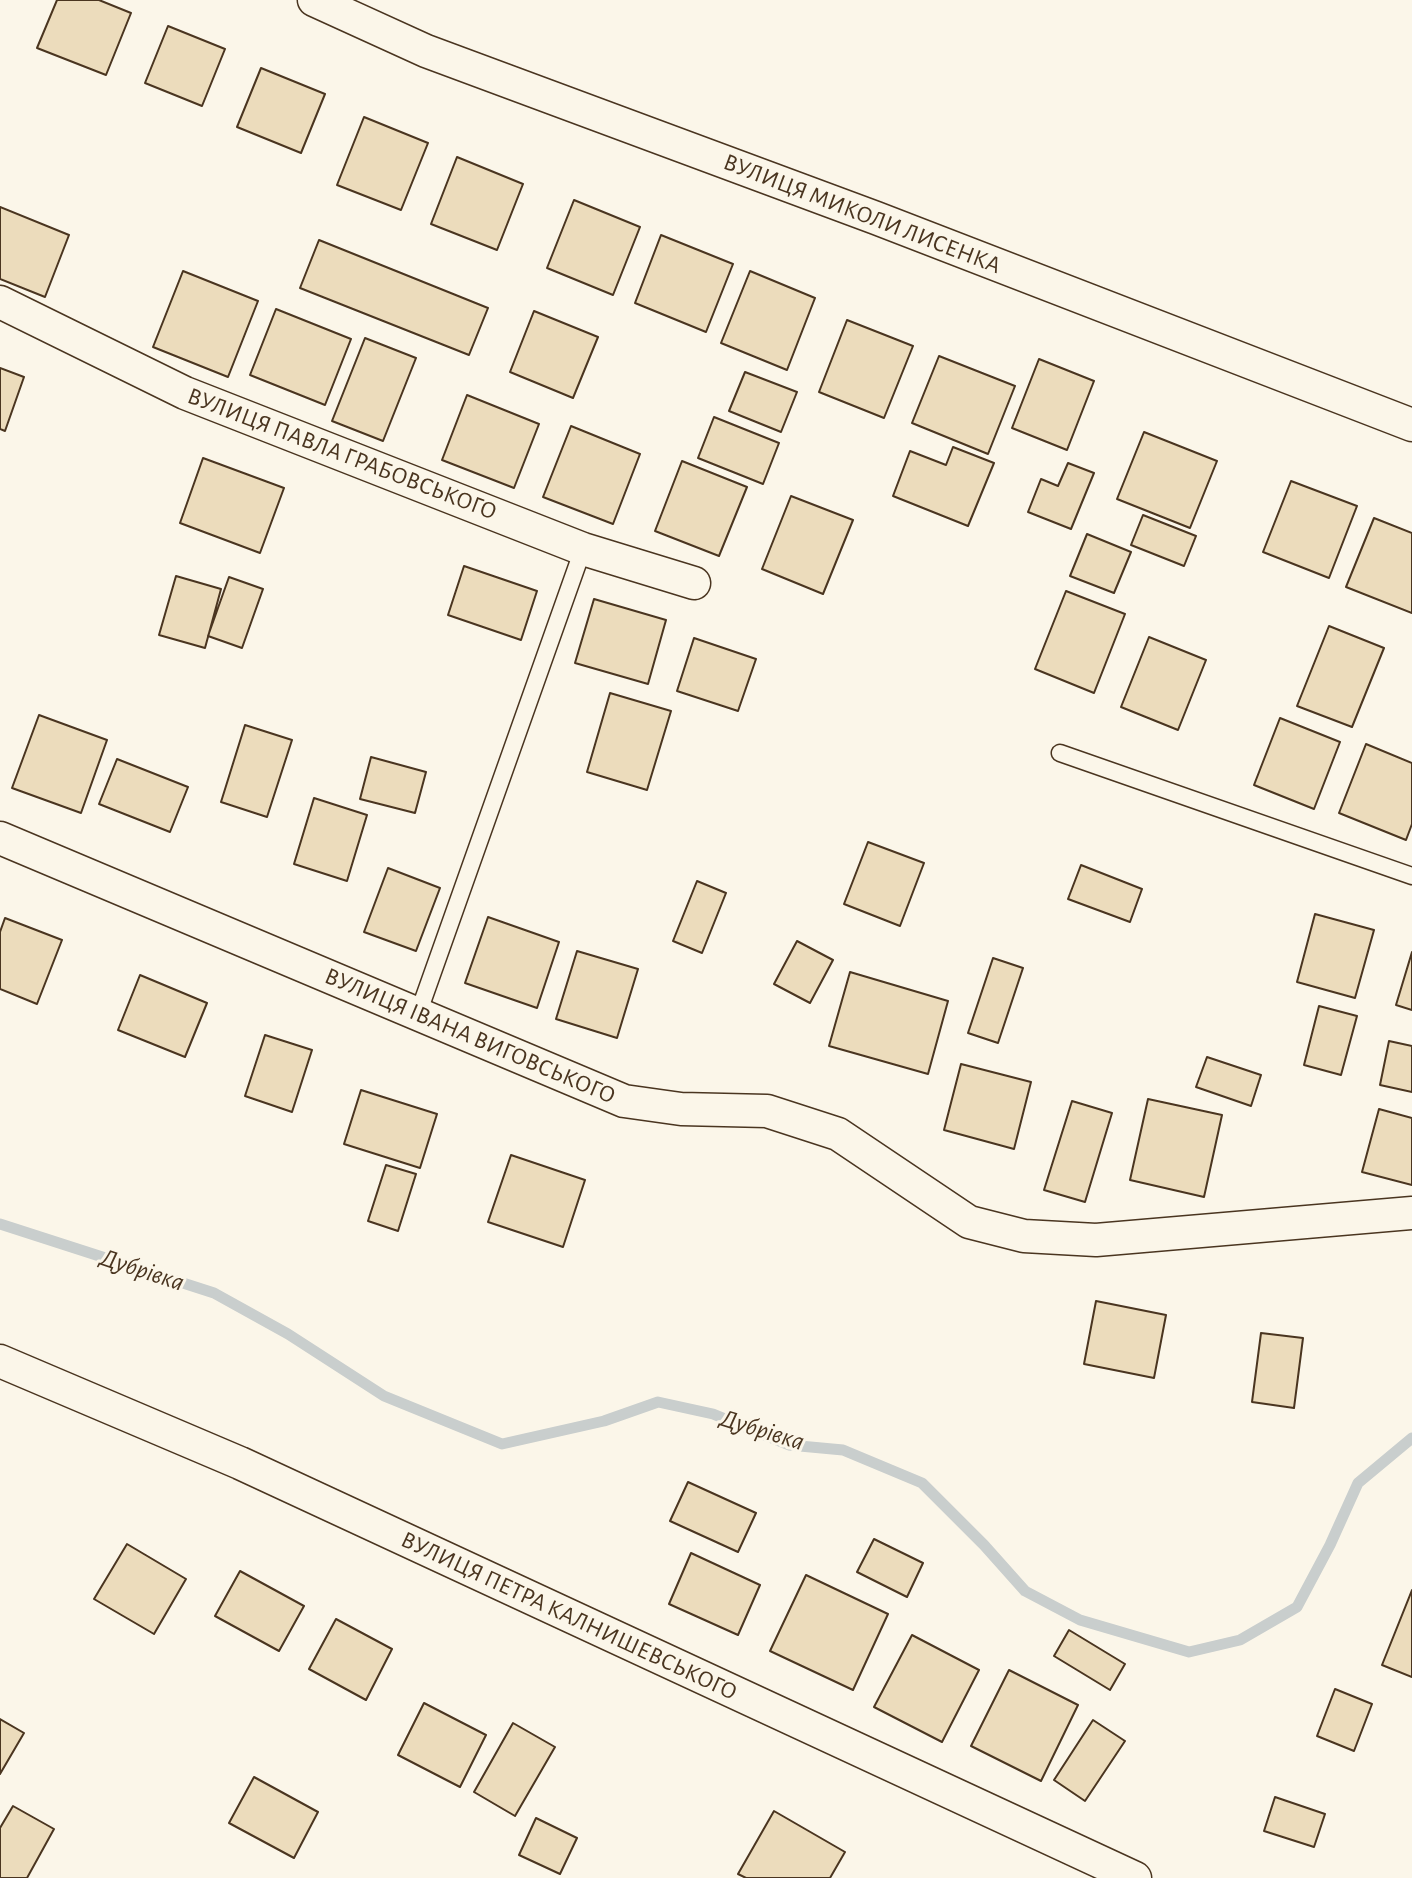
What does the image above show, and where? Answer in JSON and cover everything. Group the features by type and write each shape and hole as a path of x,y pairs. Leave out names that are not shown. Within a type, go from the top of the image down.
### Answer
{"street":[{"name":"ВУЛИЦЯ МИКОЛИ ЛИСЕНКА","path":"314,0 426,51 876,218 1412,425"},
{"name":"ВУЛИЦЯ ПАВЛА ГРАБОВСЬКОГО","path":"0,302 185,393 583,549 694,583"},
{"name":"ВУЛИЦЯ ІВАНА ВИГОВСЬКОГО","path":"0,838 624,1101 681,1109 767,1111 838,1134 969,1222 1024,1236 1096,1240 1412,1213"},
{"name":"ВУЛИЦЯ ПЕТРА КАЛНИШЕВСЬКОГО","path":"0,1361 254,1470 1125,1876"}],"lane":[{"path":"418,1014 583,549"},
{"path":"1060,753 1412,876"}],"building":[{"path":"57,0 99,0 131,13 106,75 37,48"},
{"path":"168,26 225,49 202,106 145,83"},
{"path":"261,68 325,94 301,153 237,127"},
{"path":"364,117 428,143 401,210 337,185"},
{"path":"457,157 523,184 497,250 431,224"},
{"path":"574,200 640,227 613,295 547,268"},
{"path":"0,207 69,235 45,297 0,279"},
{"path":"661,235 733,264 706,332 635,303"},
{"path":"319,240 488,308 469,355 300,288"},
{"path":"183,271 258,301 228,377 153,347"},
{"path":"750,271 815,298 787,370 721,343"},
{"path":"276,309 351,339 325,405 250,375"},
{"path":"534,311 598,337 573,398 510,372"},
{"path":"847,320 913,346 884,418 819,392"},
{"path":"365,338 416,358 383,441 332,421"},
{"path":"939,356 1015,386 988,454 912,423"},
{"path":"1039,359 1094,381 1067,450 1012,428"},
{"path":"0,368 24,377 5,431 0,429"},
{"path":"745,372 797,392 781,432 729,411"},
{"path":"467,395 539,424 514,488 442,460"},
{"path":"714,417 779,443 763,484 698,458"},
{"path":"571,426 640,454 613,524 543,497"},
{"path":"1144,432 1217,461 1190,528 1117,499"},
{"path":"953,447 994,463 968,526 893,496 910,451 946,465"},
{"path":"203,458 284,488 260,553 180,523"},
{"path":"682,461 747,487 719,556 655,531"},
{"path":"1068,463 1094,473 1071,529 1028,512 1041,479 1058,486"},
{"path":"1291,481 1357,506 1329,578 1263,552"},
{"path":"791,496 853,520 823,594 762,569"},
{"path":"1143,515 1196,536 1184,566 1131,545"},
{"path":"1374,518 1412,533 1412,613 1346,587"},
{"path":"1087,534 1131,552 1114,593 1070,576"},
{"path":"464,566 537,591 521,640 448,615"},
{"path":"176,576 221,589 205,648 159,635"},
{"path":"229,577 263,589 242,648 208,636"},
{"path":"1066,591 1125,614 1094,693 1035,669"},
{"path":"594,599 666,620 648,684 575,663"},
{"path":"1329,626 1384,648 1352,727 1297,706"},
{"path":"1149,637 1206,660 1178,730 1121,707"},
{"path":"694,638 756,659 738,711 677,691"},
{"path":"610,693 671,711 647,790 587,772"},
{"path":"39,715 107,740 81,813 12,788"},
{"path":"1280,718 1340,742 1314,809 1254,785"},
{"path":"245,725 292,740 267,817 221,802"},
{"path":"1366,744 1412,763 1412,824 1406,840 1339,813"},
{"path":"371,757 426,772 415,813 360,799"},
{"path":"117,759 188,787 170,832 99,804"},
{"path":"314,798 367,815 347,881 294,864"},
{"path":"868,842 924,863 900,926 844,904"},
{"path":"1081,865 1142,889 1130,922 1068,899"},
{"path":"388,868 440,888 416,951 364,932"},
{"path":"697,881 726,893 702,953 673,941"},
{"path":"1315,914 1374,930 1355,998 1297,982"},
{"path":"488,917 559,942 537,1008 465,983"},
{"path":"5,918 62,940 37,1004 0,989 0,932"},
{"path":"797,941 833,960 810,1003 774,984"},
{"path":"577,951 638,969 617,1038 556,1019"},
{"path":"1412,952 1412,1010 1396,1005"},
{"path":"993,958 1023,968 998,1043 968,1033"},
{"path":"850,972 948,1001 928,1074 829,1046"},
{"path":"140,975 207,1003 185,1057 118,1030"},
{"path":"1319,1006 1357,1016 1341,1075 1304,1065"},
{"path":"265,1035 312,1050 292,1112 245,1096"},
{"path":"1389,1041 1412,1046 1412,1092 1380,1085"},
{"path":"1207,1057 1261,1075 1251,1106 1196,1087"},
{"path":"961,1064 1031,1082 1014,1149 944,1130"},
{"path":"361,1090 437,1114 420,1168 344,1144"},
{"path":"1148,1099 1222,1115 1204,1197 1130,1180"},
{"path":"1072,1101 1112,1113 1085,1202 1044,1190"},
{"path":"1379,1109 1412,1118 1412,1185 1362,1172"},
{"path":"511,1155 585,1180 563,1247 488,1222"},
{"path":"386,1165 416,1174 398,1231 368,1221"},
{"path":"1096,1301 1166,1315 1154,1378 1084,1364"},
{"path":"1261,1333 1303,1338 1294,1408 1252,1402"},
{"path":"688,1482 756,1513 738,1552 670,1521"},
{"path":"874,1539 923,1563 907,1597 857,1572"},
{"path":"127,1544 186,1579 154,1634 94,1599"},
{"path":"691,1553 760,1585 738,1635 669,1604"},
{"path":"240,1571 304,1606 279,1651 215,1616"},
{"path":"806,1575 888,1614 853,1690 770,1651"},
{"path":"1412,1590 1412,1677 1382,1665"},
{"path":"336,1619 392,1649 366,1700 309,1669"},
{"path":"1069,1630 1125,1664 1110,1690 1054,1656"},
{"path":"912,1635 979,1670 942,1742 874,1707"},
{"path":"1009,1670 1078,1705 1041,1781 971,1746"},
{"path":"1335,1689 1372,1704 1354,1751 1317,1736"},
{"path":"424,1703 486,1735 460,1787 398,1755"},
{"path":"0,1719 24,1733 0,1774"},
{"path":"1093,1720 1125,1741 1085,1801 1054,1780"},
{"path":"513,1723 555,1747 515,1816 474,1792"},
{"path":"254,1777 318,1812 294,1858 229,1823"},
{"path":"1275,1797 1325,1814 1314,1847 1264,1831"},
{"path":"13,1806 54,1829 27,1878 0,1878 0,1828"},
{"path":"774,1811 845,1852 830,1878 746,1878 738,1874"},
{"path":"536,1818 577,1838 560,1874 519,1855"}],"waterway":[{"name":"Дубрівка","path":"0,1224 214,1293 288,1334 384,1396 502,1444 604,1421 658,1402 713,1414 789,1445 843,1450 922,1483 1025,1591 1080,1620 1189,1652 1240,1640 1297,1607 1358,1483 1412,1438"}]}
